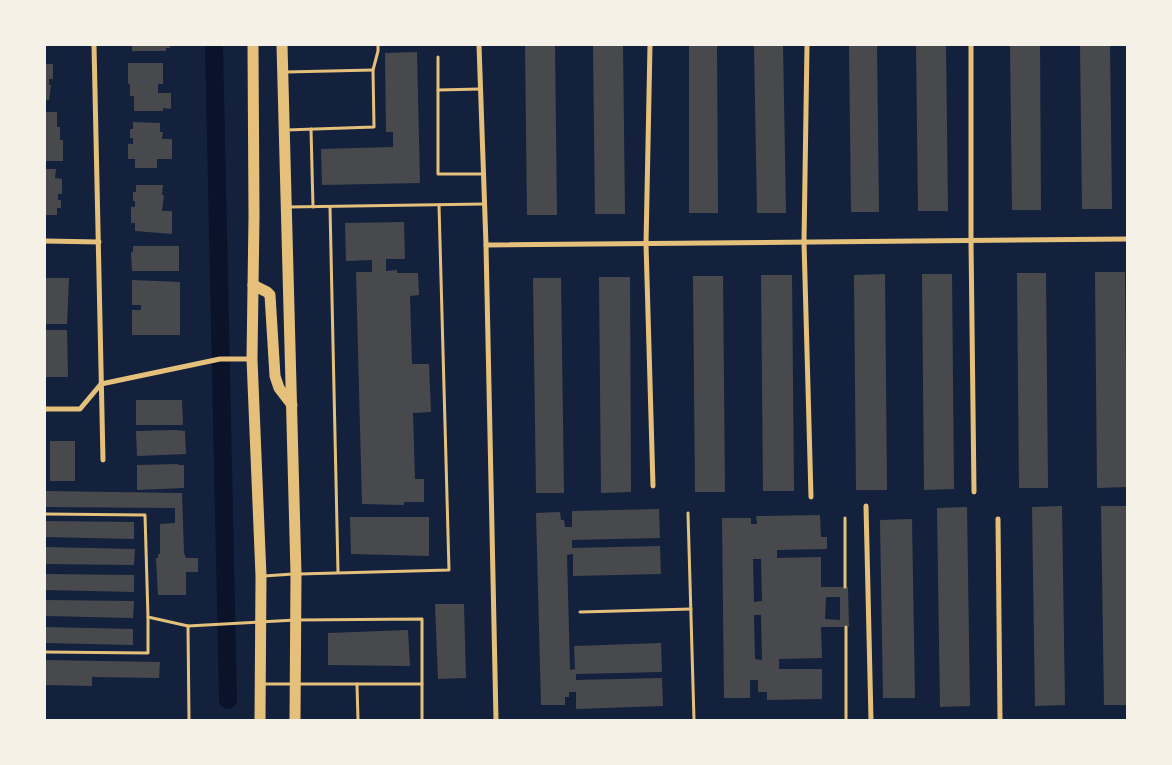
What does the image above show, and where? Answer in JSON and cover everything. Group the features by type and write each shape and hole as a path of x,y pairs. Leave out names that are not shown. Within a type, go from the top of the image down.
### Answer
{"main road":[{"path":"253,45 254,217 252,359 261,576 260,720"},
{"path":"282,45 296,574 295,720"},
{"path":"253,285 268,292 270,296 275,376 279,388 292,406"}],"street":[{"path":"94,45 103,460"},
{"path":"479,45 485,204 496,720"},
{"path":"650,45 646,244 653,486"},
{"path":"807,45 804,242 811,497"},
{"path":"971,45 974,492"},
{"path":"486,246 1127,239"},
{"path":"45,241 99,242"},
{"path":"45,409 80,409 101,384 220,359 252,359"},
{"path":"866,506 871,720"},
{"path":"998,519 1000,720"}],"lane":[{"path":"285,130 374,127 373,70 378,45"},
{"path":"438,57 438,174 484,174"},
{"path":"282,72 373,70"},
{"path":"438,90 481,89"},
{"path":"311,129 313,207"},
{"path":"287,207 485,204"},
{"path":"261,576 338,572 449,570 440,205"},
{"path":"330,207 338,572"},
{"path":"688,513 694,720"},
{"path":"45,514 146,515 148,653 45,652"},
{"path":"845,518 845,587"},
{"path":"580,612 691,609"},
{"path":"148,617 188,626 296,620 422,619 422,720"},
{"path":"188,626 189,720"},
{"path":"846,627 846,720"},
{"path":"260,684 422,684"},
{"path":"357,684 358,720"}],"building":[{"path":"132,45 170,45 170,48 166,48 166,51 132,51"},
{"path":"525,45 555,45 557,215 527,215"},
{"path":"593,45 623,45 625,214 595,214"},
{"path":"689,45 717,45 718,213 689,213"},
{"path":"754,45 783,45 786,213 757,213"},
{"path":"849,45 877,45 879,212 851,212"},
{"path":"916,45 946,45 948,211 918,211"},
{"path":"1010,45 1040,45 1041,210 1012,210"},
{"path":"1080,45 1110,45 1112,209 1082,209"},
{"path":"417,52 420,183 322,185 321,149 393,147 393,132 386,132 385,53"},
{"path":"128,63 163,63 163,84 158,84 158,93 171,93 171,109 163,108 163,111 134,111 134,96 130,96 130,84 128,84"},
{"path":"45,64 53,64 53,79 49,79 49,85 51,85 49,100 45,100"},
{"path":"45,112 57,112 57,127 60,127 60,140 63,140 63,161 45,161"},
{"path":"133,122 160,123 160,132 163,132 162,139 172,139 172,159 157,159 157,168 135,168 135,159 128,159 128,144 133,144 133,138 130,138 130,129 133,129"},
{"path":"45,169 56,169 55,178 62,179 62,194 58,194 58,200 61,200 61,208 57,208 57,215 45,215"},
{"path":"136,185 163,185 162,211 172,211 172,234 135,231 135,223 131,223 131,207 135,207 133,192 136,192"},
{"path":"404,222 405,259 386,259 386,271 397,270 397,273 418,273 419,295 410,296 412,364 429,364 431,412 413,413 415,479 424,479 424,502 404,502 404,505 362,504 356,272 372,272 372,260 346,261 345,223"},
{"path":"133,246 179,246 179,271 132,271 131,252 133,252"},
{"path":"1095,272 1125,272 1127,487 1097,488"},
{"path":"1017,273 1046,273 1048,488 1019,488"},
{"path":"885,274 887,490 856,490 854,275"},
{"path":"922,274 952,274 954,489 924,490"},
{"path":"761,275 792,275 794,491 763,491"},
{"path":"693,276 723,276 725,492 695,492"},
{"path":"599,277 630,277 631,492 601,493"},
{"path":"45,278 69,278 67,324 45,324"},
{"path":"533,278 561,278 564,493 536,493"},
{"path":"132,280 180,282 180,335 132,335 132,310 141,310 141,305 132,305"},
{"path":"45,330 67,330 68,377 45,377"},
{"path":"136,400 182,400 183,425 136,425"},
{"path":"136,431 185,431 186,454 137,456"},
{"path":"50,441 75,441 75,481 50,481"},
{"path":"137,465 184,465 184,488 137,490"},
{"path":"45,491 182,493 184,553 186,558 198,558 198,572 186,572 186,595 158,595 156,558 160,554 160,524 175,523 175,508 45,507"},
{"path":"1062,506 1065,705 1035,706 1032,507"},
{"path":"1101,506 1127,506 1127,705 1104,705"},
{"path":"967,507 970,706 940,707 937,508"},
{"path":"659,509 660,538 572,540 572,548 660,546 661,574 573,576 573,554 567,555 570,670 575,669 574,646 661,643 662,672 576,674 576,680 662,678 663,706 576,709 576,692 569,692 569,697 565,697 565,705 541,705 536,513 560,512 561,520 564,520 565,527 572,527 572,511"},
{"path":"820,515 821,537 827,537 827,549 777,550 777,558 821,557 821,587 848,587 849,627 821,627 822,658 779,659 779,669 822,669 822,699 767,700 767,692 758,692 758,680 750,680 750,698 724,698 722,518 751,518 751,524 757,524 756,516","holes":["753,559 761,559 762,601 754,602","826,597 840,597 840,620 825,619","754,615 761,615 762,660 755,659"]},
{"path":"350,517 429,517 429,556 351,554"},
{"path":"912,519 915,698 883,698 880,520"},
{"path":"45,521 134,522 134,539 45,537"},
{"path":"45,547 135,549 134,565 45,564"},
{"path":"45,574 134,575 134,592 45,590"},
{"path":"45,600 134,601 133,618 45,616"},
{"path":"435,604 464,604 466,678 438,679"},
{"path":"45,627 133,629 133,645 45,643"},
{"path":"408,630 410,666 328,665 328,633"},
{"path":"45,660 160,662 159,678 92,677 92,686 45,685"}],"waterway":[{"path":"214,45 228,700"}]}
